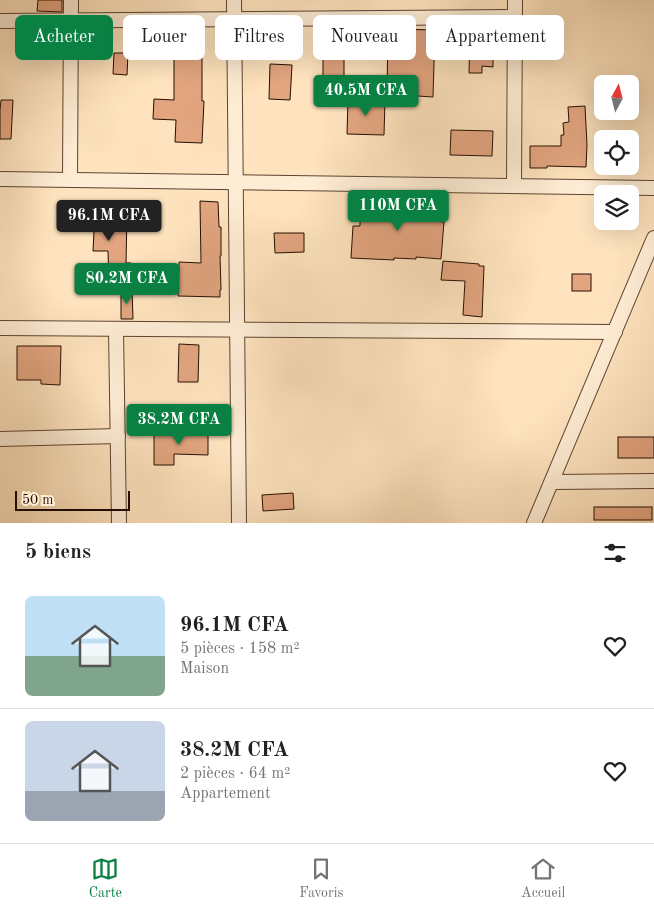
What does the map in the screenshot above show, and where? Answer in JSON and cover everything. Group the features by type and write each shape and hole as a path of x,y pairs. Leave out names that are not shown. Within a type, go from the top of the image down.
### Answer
{"street":[{"path":"71,0 71,15"},
{"path":"234,0 234,15"},
{"path":"515,0 515,15"},
{"path":"303,19 426,18"},
{"path":"113,20 215,19"},
{"path":"0,21 15,21"},
{"path":"70,179 71,60"},
{"path":"234,60 239,523"},
{"path":"514,186 515,60"},
{"path":"0,179 654,188"},
{"path":"534,523 654,238"},
{"path":"0,328 615,332"},
{"path":"116,329 120,523"},
{"path":"0,439 118,436"},
{"path":"552,482 654,481"}],"building":[{"path":"38,0 62,0 62,12 37,11"},
{"path":"416,30 426,30 426,60 434,60 433,97 387,94 388,60 416,60"},
{"path":"114,53 123,53 123,60 128,60 127,75 113,74"},
{"path":"174,60 202,60 202,101 204,101 202,143 175,142 176,120 153,119 154,99 174,100"},
{"path":"323,60 344,60 344,96 323,96"},
{"path":"469,60 493,60 493,67 482,66 482,73 469,73"},
{"path":"270,64 292,65 290,100 269,99"},
{"path":"1,100 13,100 11,139 0,139"},
{"path":"348,100 385,100 384,135 347,134"},
{"path":"585,106 586,167 547,166 547,168 530,168 530,146 561,146 561,135 564,135 563,123 569,122 568,107"},
{"path":"451,130 493,131 492,156 450,155"},
{"path":"200,201 218,202 219,227 221,227 220,297 178,296 179,262 201,263"},
{"path":"360,202 441,204 441,222 444,222 441,259 416,257 416,259 394,258 394,260 351,258 353,226 360,226"},
{"path":"94,213 127,214 126,263 131,263 132,284 109,285 108,251 93,251 94,231 73,230 74,215 94,216"},
{"path":"274,233 304,233 304,252 275,253"},
{"path":"443,261 484,266 482,317 463,315 465,281 441,280"},
{"path":"572,274 591,274 591,291 572,291"},
{"path":"121,291 132,291 133,319 121,319"},
{"path":"179,344 199,345 198,382 178,382"},
{"path":"17,346 61,346 60,385 41,384 41,380 17,380"},
{"path":"208,433 208,455 174,454 174,465 154,465 154,434"},
{"path":"618,437 654,437 654,458 618,458"},
{"path":"293,493 294,509 263,511 262,495"},
{"path":"594,507 652,507 652,520 594,520"}]}
